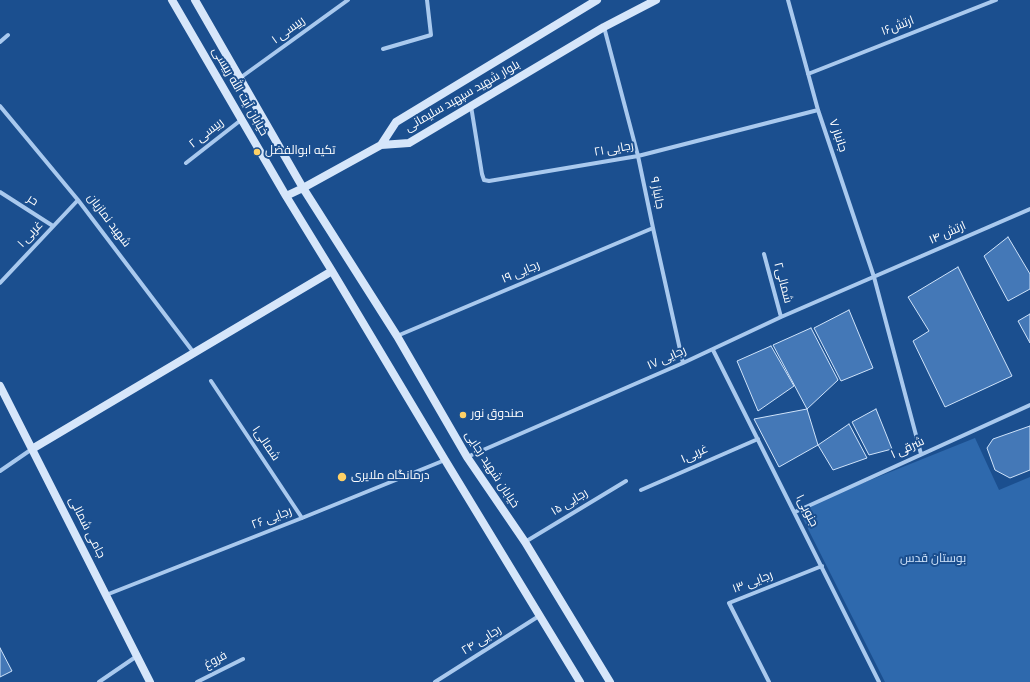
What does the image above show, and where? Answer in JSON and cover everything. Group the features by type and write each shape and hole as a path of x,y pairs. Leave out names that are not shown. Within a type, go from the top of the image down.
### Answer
{"main road":[{"name":"خیابان آیت الله رییسی","path":"172,0 286,196"},
{"name":"خیابان آیت الله رییسی","path":"195,0 303,188"},
{"name":"بلوار شهید سپهبد سلیمانی","path":"381,145 396,122 597,0"},
{"name":"بلوار شهید سپهبد سلیمانی","path":"381,145 409,143 604,28 656,0"},
{"path":"381,145 286,196 580,682"},
{"name":"خیابان شهید رجایی","path":"303,188 397,336 467,457 525,542 610,682"},
{"path":"32,449 332,271"},
{"name":"جامی شمالی","path":"0,386 150,682"}],"street":[{"name":"رییسی ۱","path":"240,78 348,0"},
{"path":"382,50 431,35 427,0"},
{"name":"جانباز ۷","path":"788,0 818,110 874,277 921,454"},
{"name":"ارتش۱۶","path":"808,74 996,0"},
{"name":"جانباز ۹","path":"604,28 638,156 683,363"},
{"path":"0,42 8,35"},
{"name":"شهید نمازیان","path":"0,106 78,200 194,353"},
{"name":"رجایی ۲۱","path":"471,106 482,174 484,180 489,181 638,156 818,110"},
{"name":"رییسی ۲","path":"186,163 241,120"},
{"name":"حر","path":"0,192 53,226"},
{"name":"غربی ۱","path":"0,283 78,200"},
{"name":"ارتش ۱۴","path":"874,277 1030,210"},
{"name":"رجایی ۱۹","path":"397,336 653,228"},
{"name":"شمالی۲","path":"764,254 781,317"},
{"name":"رجایی ۱۷","path":"467,457 713,350 781,317 874,277"},
{"name":"جنوبی۱","path":"713,350 822,566 878,682"},
{"name":"شمالی۱","path":"211,381 302,518"},
{"name":"شرقی ۱","path":"795,512 1030,405"},
{"name":"غربی۱","path":"641,490 758,439"},
{"path":"0,471 32,449"},
{"name":"رجایی ۲۶","path":"106,595 445,460"},
{"name":"رجایی ۱۵","path":"525,542 626,481"},
{"name":"رجایی ۱۳","path":"770,682 729,602 822,566"},
{"name":"رجایی ۲۴","path":"435,682 539,616"},
{"path":"99,682 137,656"},
{"name":"فروغ","path":"197,682 243,659"}],"green space":[{"name":"بوستان قدس","path":"975,438 999,490 1030,477 1030,682 885,682 798,509"}],"building":[{"path":"1008,237 1030,274 1030,289 1008,301 984,256"},
{"path":"958,267 1012,376 945,407 913,341 929,331 908,297"},
{"path":"849,310 873,368 841,381 814,328"},
{"path":"1030,314 1030,343 1018,321"},
{"path":"811,328 838,380 807,409 773,345"},
{"path":"771,346 794,386 758,411 737,361"},
{"path":"807,409 818,445 779,467 754,419"},
{"path":"876,409 892,449 869,455 852,422"},
{"path":"849,424 867,458 833,470 818,445"},
{"path":"1030,426 1030,470 1010,478 995,470 987,448 993,439"},
{"path":"0,648 12,671 0,677"}],"place":[{"name":"تکیه ابوالفضل","path":"257,152"},
{"name":"صندوق نور","path":"463,415"},
{"name":"درمانگاه ملایری","path":"342,477"}]}
